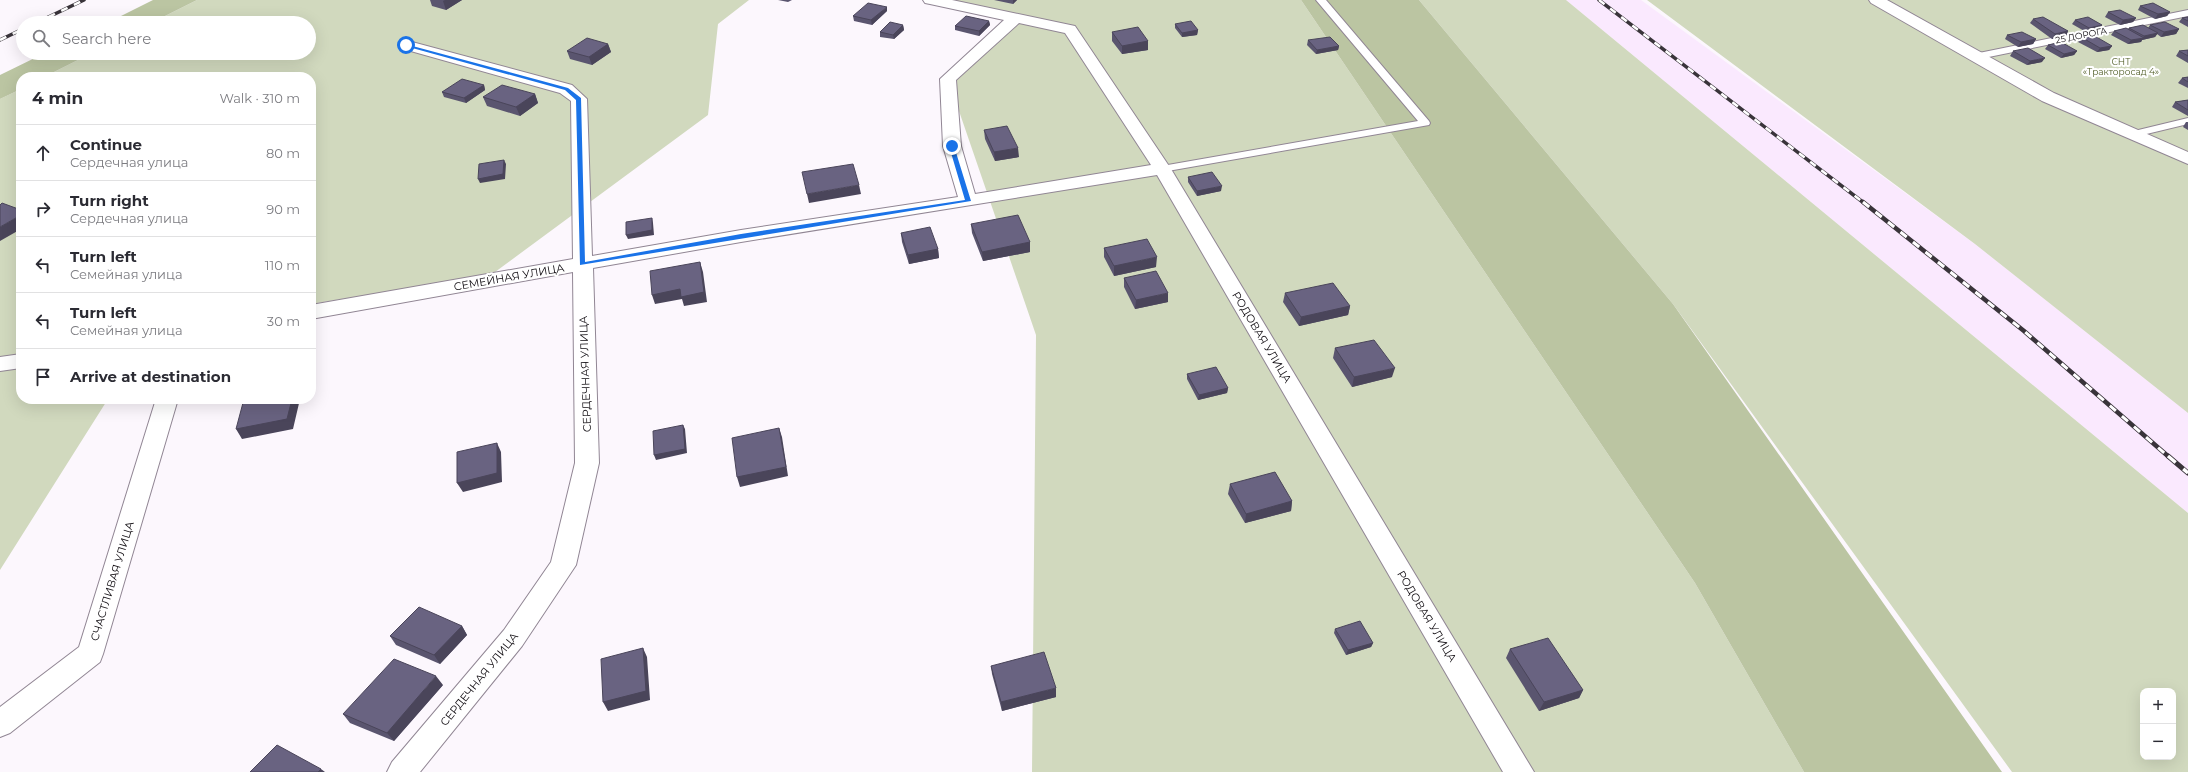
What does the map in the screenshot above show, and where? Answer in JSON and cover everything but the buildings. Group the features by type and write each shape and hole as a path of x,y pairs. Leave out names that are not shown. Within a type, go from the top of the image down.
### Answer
{"street":[{"name":"РОДОВАЯ УЛИЦА","path":"930,0 1070,29 1162,169 1519,772"},
{"path":"1876,0 1974,57 2048,97 2188,159"},
{"path":"968,201 952,146 948,79 1015,18"},
{"name":"СЕРДЕЧНАЯ УЛИЦА","path":"402,772 513,638 563,565 587,463 579,99 566,89 406,45"},
{"name":"СЕМЕЙНАЯ УЛИЦА","path":"316,311 741,236 1162,169"},
{"path":"0,364 16,362"},
{"name":"СЧАСТЛИВАЯ УЛИЦА","path":"0,724 90,654 165,404"}],"lane":[{"path":"1162,169 1425,123 1321,0"},
{"name":"25 ДОРОГА","path":"1974,57 2188,13"},
{"path":"2134,134 2188,122"}],"shaded area":[{"path":"1566,0 1641,0 1975,244 2188,413 2188,513"}],"green space":[{"path":"153,0 197,0 165,16 121,16"},
{"path":"197,0 749,0 718,24 708,115 491,275 316,303 316,72 54,72 78,60 316,60 316,16 165,16"},
{"path":"953,0 1301,0 1695,583 1804,772 1032,772 1036,335 948,79 1017,16"},
{"path":"1301,0 1419,0 1673,304 2002,772 1804,772 1695,583"},
{"path":"1419,0 1566,0 2188,513 2188,772 2012,772 1673,304"},
{"name":"СНТ «Тракторосад 4»","path":"1647,0 2188,0 2188,413 1975,244"},
{"path":"31,60 78,60 54,72 16,72 16,91 0,99 0,75"},
{"path":"16,91 16,404 105,404 0,570 0,99"}],"railway":[{"path":"51,16 84,0"},
{"path":"1599,0 1864,203"},
{"path":"0,40 16,32"},
{"path":"1863,202 2024,331 2169,457"},
{"path":"2168,456 2188,473"}],"route":[{"path":"406,45 566,89 579,99 582,264 741,236 968,201 952,146"}]}
